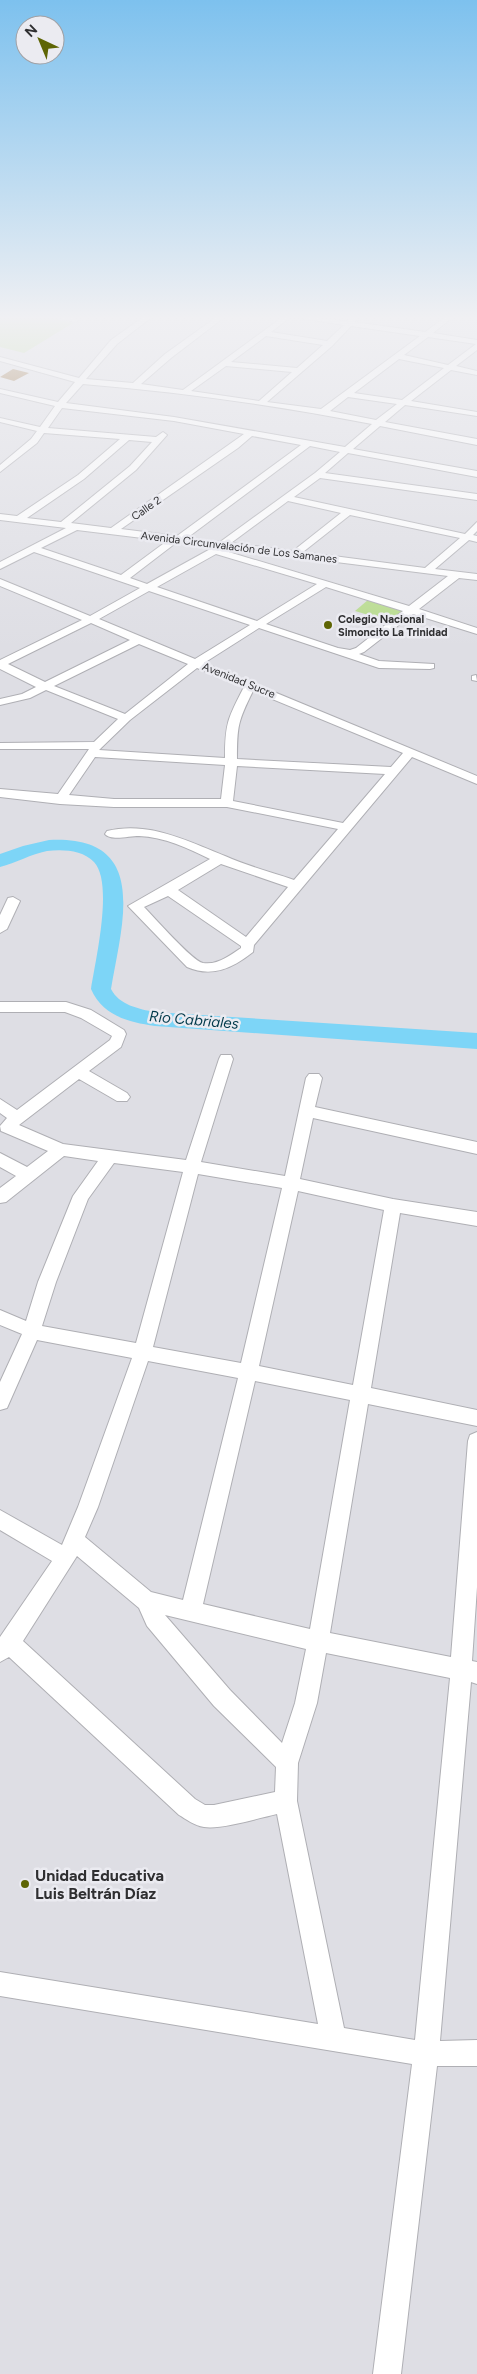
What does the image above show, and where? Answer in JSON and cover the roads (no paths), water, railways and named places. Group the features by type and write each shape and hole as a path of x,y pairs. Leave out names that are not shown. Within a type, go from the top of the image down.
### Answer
{"street":[{"path":"29,427 42,430 160,440"},
{"path":"0,469 34,441 44,427"},
{"path":"63,525 133,468 160,440 169,427"},
{"path":"216,427 477,474"},
{"path":"0,664 92,619 218,548 318,475 373,427"},
{"path":"402,427 477,442"},
{"name":"Calle 2","path":"114,530 235,446 250,433"},
{"path":"19,519 81,477 127,437"},
{"path":"122,579 309,443"},
{"path":"9,453 19,455"},
{"path":"318,475 477,497"},
{"path":"285,498 472,538"},
{"path":"295,554 347,512"},
{"name":"Avenida Circunvalación de Los Samanes","path":"0,517 114,530 177,539 218,548 295,554 477,577"},
{"path":"428,570 472,538 477,525"},
{"path":"0,566 77,526"},
{"path":"218,548 477,631"},
{"path":"34,549 256,626 336,651 350,653 360,650 456,574"},
{"name":"Avenidad Sucre","path":"0,582 477,780"},
{"path":"60,800 95,749 126,718 196,662 325,583"},
{"path":"0,702 20,698 138,640"},
{"path":"350,653 359,659 373,664 430,666"},
{"path":"0,664 44,686 126,718"},
{"path":"227,803 231,763 231,729 234,718 251,685"},
{"path":"0,746 95,749 231,763 392,771"},
{"path":"220,859 169,890 136,907 192,964 205,969 231,962 248,949 247,944 295,885 410,752"},
{"path":"0,793 60,800 114,803 227,803 346,827"},
{"path":"112,834 125,832 170,837 188,843 220,859 295,885"},
{"path":"169,890 247,944"},
{"path":"2,919 13,901"},
{"path":"0,1007 66,1007 86,1014 119,1034 119,1040 116,1043 8,1126"},
{"path":"226,1058 192,1167 142,1354 70,1550 5,1647 187,1807 203,1816 214,1816 286,1802"},
{"path":"78,1072 122,1097"},
{"path":"191,1611 249,1372 314,1078"},
{"path":"0,1105 8,1126 61,1150 192,1167 291,1183 393,1205 477,1219"},
{"path":"308,1111 477,1148"},
{"path":"0,1197 61,1150"},
{"path":"0,1402 32,1330 47,1282 81,1196 110,1157"},
{"path":"0,1159 27,1176"},
{"path":"334,2039 286,1802 287,1763 306,1703 318,1641 393,1205"},
{"path":"0,1317 32,1330 142,1354 249,1372 477,1418"},
{"path":"387,2374 426,2054 469,1672 477,1441"},
{"path":"0,1519 19,1532 70,1550 146,1601 318,1641 469,1672"},
{"path":"146,1601 154,1619 222,1698 287,1763"},
{"path":"0,1984 426,2054 477,2053"}],"waterway":[{"name":"Río Cabriales","path":"0,861 49,845 81,848 97,854 104,861 110,872 113,887 113,904 101,989 109,1002 123,1011 155,1019 477,1041"}],"place":[{"name":"Colegio Nacional Simoncito La Trinidad","path":"328,625"},
{"name":"Unidad Educativa Luis Beltrán Díaz","path":"25,1884"}]}
